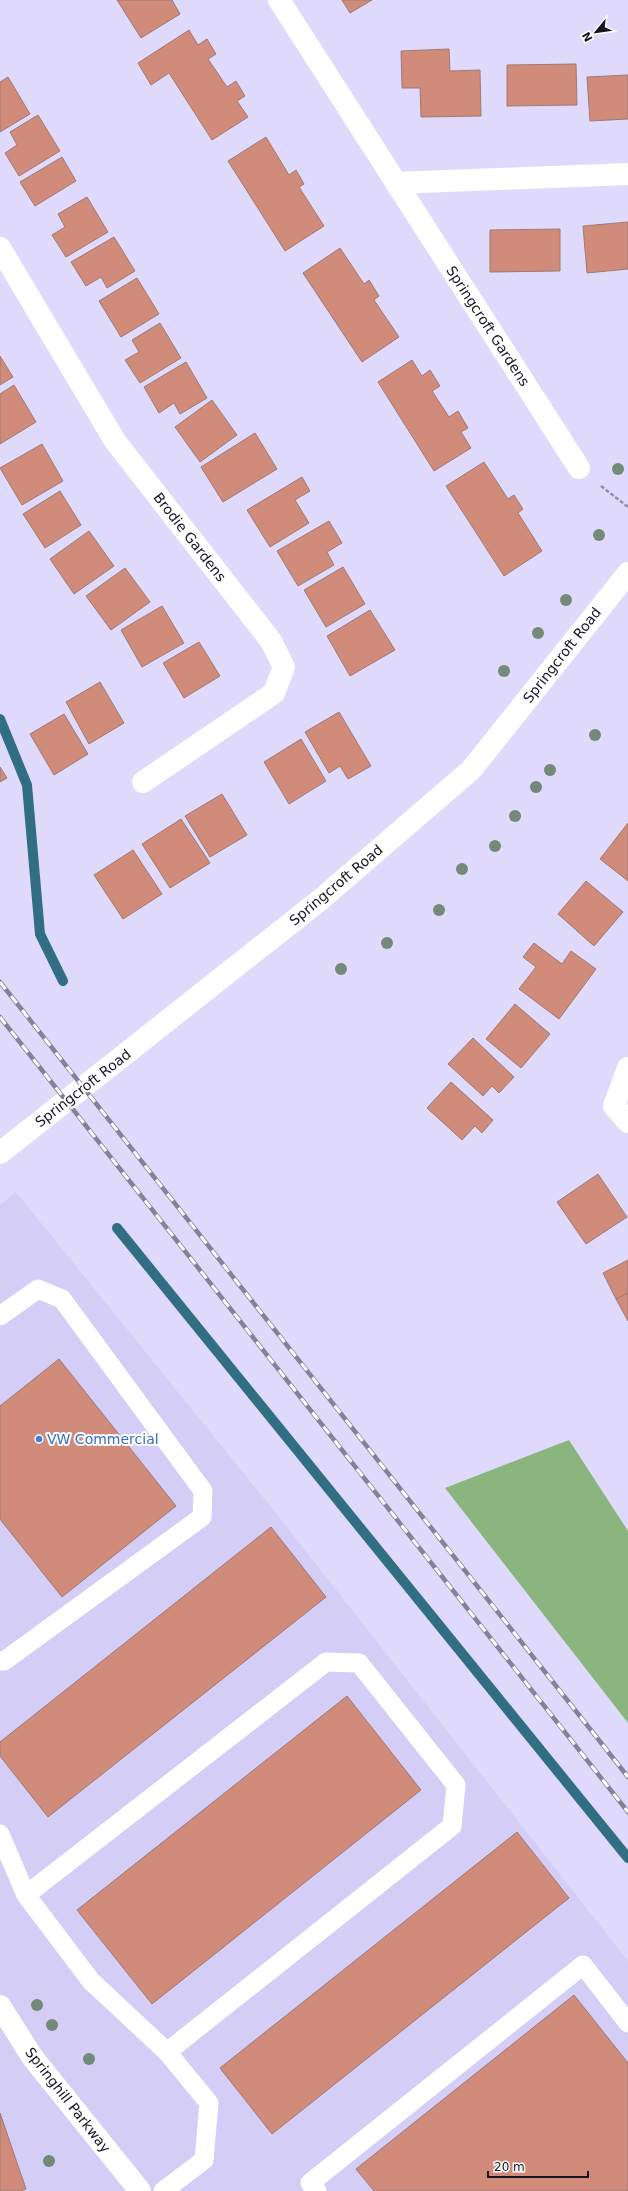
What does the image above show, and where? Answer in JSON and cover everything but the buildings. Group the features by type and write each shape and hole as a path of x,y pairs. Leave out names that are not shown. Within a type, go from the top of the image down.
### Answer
{"street":[{"name":"Springcroft Gardens","path":"279,0 579,468"},
{"path":"396,183 628,174"},
{"name":"Brodie Gardens","path":"0,248 115,441 271,641 284,667 274,693 143,782"},
{"name":"Springcroft Road","path":"0,1153 320,900 471,770 628,573"},
{"path":"628,1068 614,1106 628,1122"},
{"name":"Springhill Parkway","path":"0,2006 33,2058 140,2191"}],"lane":[{"path":"0,1316 38,1289 62,1299 203,1492 202,1517 4,1661 0,1661"},
{"path":"26,1896 326,1662 360,1663 456,1785 452,1826 167,2052"},
{"path":"0,1834 26,1896 91,1981 167,2052 209,2103 204,2160 163,2191"},
{"path":"317,2191 310,2183 582,1965 628,2023"}],"path":[{"path":"579,468 628,507"}],"shaded area":[{"path":"16,1192 275,1512 628,1961 628,2191 0,2191 0,1205"}],"green space":[{"path":"569,1440 628,1531 628,1723 445,1488"}],"waterway":[{"path":"0,719 27,785 40,934 63,981"},
{"path":"117,1228 628,1858"}],"railway":[{"path":"0,982 628,1777"},
{"path":"0,1017 628,1812"}],"place":[{"name":"VW Commercial","path":"39,1439"}]}
